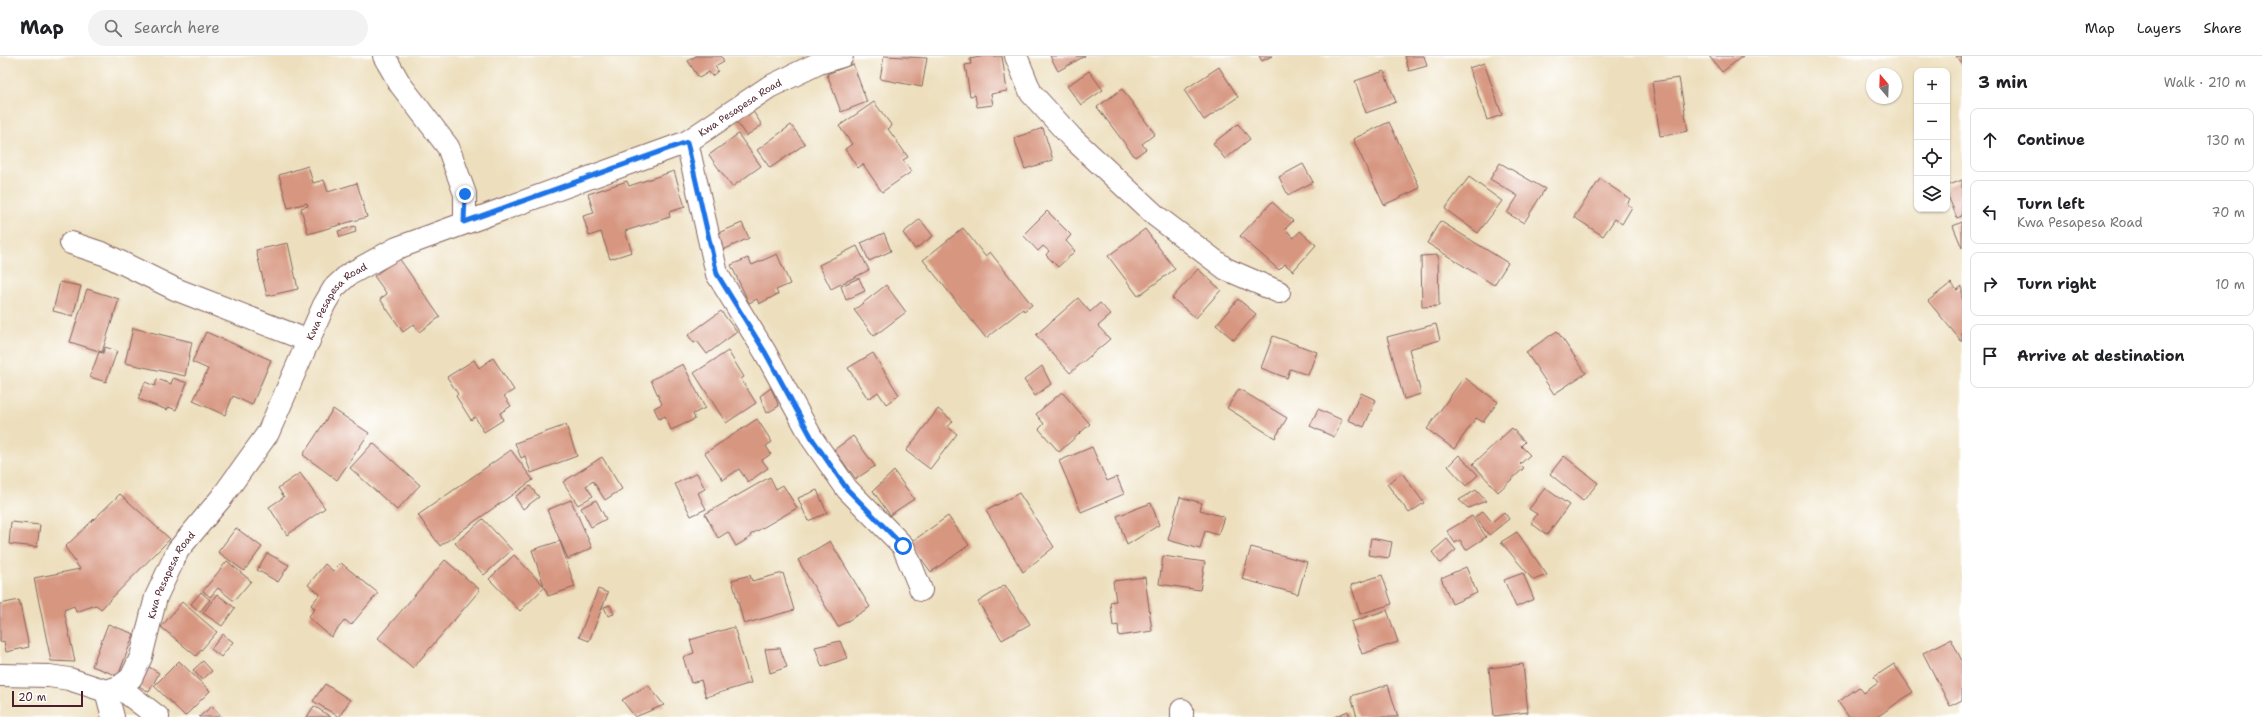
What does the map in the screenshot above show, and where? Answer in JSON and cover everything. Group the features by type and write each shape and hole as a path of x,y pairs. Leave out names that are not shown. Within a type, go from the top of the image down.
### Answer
{"street":[{"path":"384,56 400,84 448,146 465,194 464,222"},
{"name":"Kwa Pesapesa Road","path":"113,689 131,678 141,657 156,597 178,550 222,497 268,433 334,288 348,275 397,248 464,222 687,142 769,87 819,63 842,56"},
{"path":"1016,56 1031,93 1071,137 1156,216 1226,269 1279,292"},
{"path":"687,142 717,274 765,352 813,440 847,489 903,546 922,590"},
{"path":"71,243 104,254 175,289 309,341"},
{"path":"0,675 49,676 113,689 158,717"},
{"path":"112,717 113,689"}],"building":[{"path":"696,56 721,56 724,61 715,66 718,71 712,76 709,72 699,78 688,61"},
{"path":"884,56 927,58 922,87 880,79"},
{"path":"985,56 1002,56 1007,91 991,94 993,105 977,107 975,95 970,96 965,65 971,64 970,59"},
{"path":"1050,56 1085,56 1058,71"},
{"path":"1259,56 1272,56 1262,61"},
{"path":"1405,56 1424,56 1427,66 1409,71"},
{"path":"1709,56 1743,56 1722,72"},
{"path":"1956,56 1962,56 1962,65"},
{"path":"1484,63 1502,115 1487,120 1469,68"},
{"path":"853,64 867,102 841,112 827,74"},
{"path":"1219,67 1238,97 1204,120 1184,90"},
{"path":"1089,71 1103,90 1081,105 1067,86"},
{"path":"1384,71 1396,102 1366,113 1355,81"},
{"path":"1679,78 1688,131 1660,136 1652,82"},
{"path":"1122,89 1155,134 1142,144 1146,149 1135,157 1097,107"},
{"path":"874,102 892,126 888,129 908,157 903,160 911,172 882,192 863,164 858,168 845,149 852,144 839,126"},
{"path":"752,110 762,125 746,136 736,121"},
{"path":"1389,122 1420,188 1384,205 1353,139"},
{"path":"1238,124 1250,139 1225,159 1213,143"},
{"path":"791,125 805,144 770,168 757,150"},
{"path":"1043,128 1053,160 1025,169 1014,138"},
{"path":"738,134 761,166 732,187 709,155"},
{"path":"1500,163 1545,189 1524,223 1507,213 1518,196 1490,179"},
{"path":"1303,164 1313,182 1288,195 1279,177"},
{"path":"308,166 313,183 324,180 328,192 357,183 367,217 308,234 301,208 308,206 307,203 288,208 279,175"},
{"path":"674,171 685,207 669,212 670,217 625,231 632,252 610,259 601,232 589,236 583,216 594,213 588,194 627,181 629,186"},
{"path":"1469,177 1502,201 1478,233 1445,209"},
{"path":"1600,179 1630,199 1627,204 1632,207 1622,224 1615,219 1603,236 1574,217"},
{"path":"1962,180 1962,216 1957,218 1950,200 1950,185"},
{"path":"1272,202 1293,221 1285,229 1294,238 1300,231 1316,245 1293,271 1285,264 1279,270 1240,236"},
{"path":"1047,211 1071,235 1066,241 1075,251 1058,267 1046,255 1049,251 1043,246 1038,251 1023,235"},
{"path":"920,219 933,236 915,249 903,233"},
{"path":"1440,221 1508,263 1494,285 1427,243"},
{"path":"1962,222 1962,248 1953,226"},
{"path":"742,223 749,238 723,250 716,234"},
{"path":"355,226 356,232 340,237 338,231"},
{"path":"963,228 985,256 990,252 1032,305 1024,311 1023,309 986,338 923,260"},
{"path":"1145,229 1175,269 1138,296 1108,256"},
{"path":"884,233 891,251 869,261 861,243"},
{"path":"288,243 298,289 267,296 256,250"},
{"path":"857,246 869,270 831,289 819,265"},
{"path":"777,254 790,284 776,290 778,294 759,304 757,299 749,303 731,265 748,258 752,265"},
{"path":"1438,255 1439,306 1422,307 1421,256"},
{"path":"399,258 440,317 419,332 414,324 403,332 380,299 387,294 374,276"},
{"path":"1198,269 1221,290 1196,318 1172,298"},
{"path":"859,278 865,291 846,300 841,286"},
{"path":"60,282 81,286 73,316 53,311"},
{"path":"1951,283 1957,290 1962,286 1962,342 1928,301"},
{"path":"886,285 906,312 874,336 854,310"},
{"path":"87,289 119,299 102,352 70,342"},
{"path":"1078,298 1090,312 1100,303 1111,315 1098,326 1110,339 1070,373 1036,335"},
{"path":"1238,299 1256,314 1234,340 1216,325"},
{"path":"721,311 737,332 707,354 697,341 694,343 688,335"},
{"path":"1436,324 1440,340 1409,349 1421,394 1404,399 1387,337"},
{"path":"133,328 192,342 185,376 125,363"},
{"path":"1557,331 1586,373 1554,394 1526,352"},
{"path":"206,332 271,360 252,405 233,396 225,415 193,401 208,369 192,362"},
{"path":"1273,336 1317,352 1308,375 1290,369 1287,378 1261,368"},
{"path":"105,347 117,351 106,382 90,377 99,352 103,353"},
{"path":"728,351 744,377 741,379 756,403 726,423 694,373"},
{"path":"873,353 899,395 886,404 878,392 868,399 848,368"},
{"path":"493,358 514,390 504,396 511,406 500,413 503,420 484,432 475,417 471,420 456,396 458,394 447,377 474,360 479,368"},
{"path":"683,364 705,408 693,414 695,419 671,430 665,416 659,419 654,408 662,404 651,380"},
{"path":"1042,366 1051,384 1035,396 1024,380"},
{"path":"1464,377 1498,402 1483,422 1476,418 1454,449 1427,429"},
{"path":"173,378 187,383 176,410 169,407 167,410 138,399 145,382 155,386 157,379 171,384"},
{"path":"771,388 779,406 767,413 760,396"},
{"path":"1239,389 1287,418 1275,438 1227,408"},
{"path":"1062,392 1090,424 1059,452 1039,429 1044,424 1036,414"},
{"path":"1361,393 1376,400 1364,427 1348,420"},
{"path":"333,409 369,433 337,480 303,455"},
{"path":"938,409 953,421 948,427 957,434 930,469 906,451"},
{"path":"1318,409 1342,420 1334,437 1310,426"},
{"path":"757,419 772,442 766,446 771,454 762,460 768,468 748,482 739,469 723,480 705,453"},
{"path":"566,425 577,456 531,473 525,456 521,458 515,443"},
{"path":"1512,428 1525,442 1521,446 1530,455 1520,464 1524,468 1498,492 1473,464"},
{"path":"853,436 875,466 856,479 834,450"},
{"path":"373,443 420,485 397,510 350,468"},
{"path":"1092,447 1107,481 1117,477 1124,494 1081,512 1059,461"},
{"path":"511,450 533,480 440,546 418,515"},
{"path":"1459,455 1478,475 1466,486 1448,466"},
{"path":"1564,456 1598,483 1583,501 1550,474"},
{"path":"602,457 622,489 605,500 593,481 586,486 593,496 578,505 563,482"},
{"path":"894,471 914,499 890,515 873,491"},
{"path":"300,473 325,508 287,535 269,507 284,497 278,488"},
{"path":"697,473 705,489 698,493 706,509 691,516 675,484"},
{"path":"1402,473 1424,503 1409,513 1387,484"},
{"path":"770,477 776,489 783,485 797,508 750,535 751,537 736,546 728,532 718,538 705,514"},
{"path":"530,486 539,497 523,509 515,497"},
{"path":"1545,488 1569,505 1547,535 1531,523 1537,514 1529,509"},
{"path":"817,490 827,513 808,521 798,498"},
{"path":"1476,490 1486,501 1468,508 1459,500"},
{"path":"1019,493 1054,547 1023,572 986,511"},
{"path":"120,494 170,539 101,609 96,605 76,612 74,606 64,610 75,662 51,661 34,578 80,569 65,547"},
{"path":"1180,497 1202,503 1200,510 1224,517 1218,535 1205,531 1200,549 1168,540"},
{"path":"571,500 592,548 568,559 547,510"},
{"path":"596,500 606,519 591,527 581,508"},
{"path":"1151,503 1159,525 1127,545 1117,516"},
{"path":"1483,511 1492,522 1504,512 1509,519 1489,535 1475,517"},
{"path":"948,516 969,545 931,572 910,543"},
{"path":"1472,516 1486,537 1466,550 1460,540 1455,543 1447,531"},
{"path":"483,519 512,550 484,575 455,543"},
{"path":"11,522 40,525 37,547 9,544"},
{"path":"236,528 262,547 244,571 218,552"},
{"path":"1517,532 1547,575 1533,580 1501,542"},
{"path":"1371,538 1392,542 1389,558 1368,555"},
{"path":"1447,539 1456,550 1440,563 1432,552"},
{"path":"560,541 575,587 548,596 545,587 520,611 489,579 514,555 544,586 532,550"},
{"path":"830,541 870,607 838,627 798,560"},
{"path":"1251,547 1307,562 1298,594 1242,579"},
{"path":"267,553 289,565 278,582 257,570"},
{"path":"1163,556 1205,562 1200,590 1159,584"},
{"path":"445,560 480,590 413,668 378,638"},
{"path":"227,561 251,581 234,601 218,588 210,597 203,591"},
{"path":"341,563 378,593 351,625 345,620 331,637 308,617 315,609 311,605 320,594 308,585 325,564 333,571"},
{"path":"1466,567 1477,593 1452,604 1441,578"},
{"path":"783,573 794,610 744,624 732,580 750,575 752,581"},
{"path":"1523,573 1534,599 1516,607 1504,580"},
{"path":"1382,575 1392,604 1360,614 1351,585"},
{"path":"1145,577 1152,631 1119,636 1118,625 1113,626 1110,602 1116,601 1113,581"},
{"path":"1005,585 1030,624 1002,640 978,602"},
{"path":"598,589 608,593 589,641 579,637"},
{"path":"201,592 210,600 200,612 191,604"},
{"path":"217,594 235,608 222,626 203,613"},
{"path":"19,600 29,647 6,652 4,641 0,642 0,604"},
{"path":"182,602 217,632 196,656 161,627"},
{"path":"610,605 614,614 608,616 604,607"},
{"path":"1387,610 1398,642 1362,654 1351,622"},
{"path":"108,624 134,634 118,676 92,666"},
{"path":"734,627 751,683 706,697 701,680 691,683 683,657 694,653 690,640"},
{"path":"223,634 233,642 221,657 211,649"},
{"path":"1951,639 1962,661 1962,700 1950,706 1923,653"},
{"path":"840,641 847,658 822,667 815,647"},
{"path":"780,648 787,667 770,673 765,649"},
{"path":"179,661 210,691 185,716 154,686"},
{"path":"203,661 212,671 202,680 193,670"},
{"path":"144,664 159,673 149,692 134,683"},
{"path":"1523,664 1528,712 1494,716 1489,668"},
{"path":"1894,664 1913,692 1877,717 1849,717 1838,702 1859,687 1864,693 1878,683 1874,677"},
{"path":"325,684 350,700 339,717 313,701"},
{"path":"648,685 664,705 635,717 622,700"},
{"path":"1388,685 1398,717 1357,717 1351,696"},
{"path":"212,706 222,717 199,717"},
{"path":"314,706 331,717 307,717"},
{"path":"1348,711 1350,717 1334,717"}],"route":[{"path":"465,194 464,222 687,142 717,274 765,352 813,440 847,489 903,546"}]}
